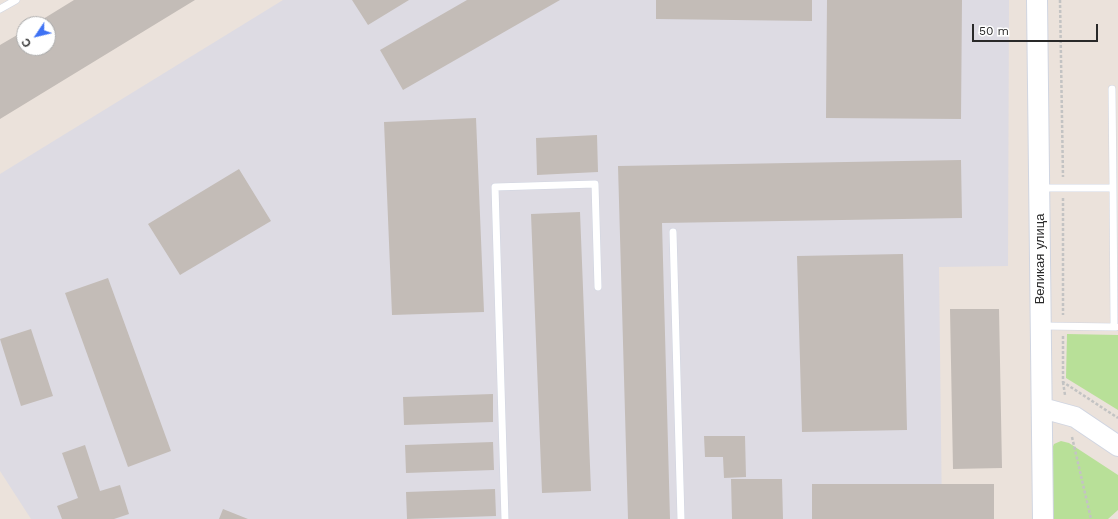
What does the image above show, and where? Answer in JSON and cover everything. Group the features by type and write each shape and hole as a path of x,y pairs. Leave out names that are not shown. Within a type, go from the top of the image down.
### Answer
{"main road":[{"name":"Великая улица","path":"1037,0 1043,519"},
{"path":"1042,408 1075,417 1118,446"}],"lane":[{"path":"0,9 16,0"},
{"path":"1041,326 1116,327 1112,89"},
{"path":"505,519 495,187 595,184 598,287"},
{"path":"1040,188 1113,188"},
{"path":"673,232 681,519"}],"path":[{"path":"1060,0 1063,188 1063,382 1068,415 1090,519"},
{"path":"1063,382 1118,418"}],"shaded area":[{"path":"283,0 1009,0 1008,266 939,267 942,519 31,519 0,471 0,174"}],"green space":[{"path":"1067,334 1118,335 1118,410 1066,378"},
{"path":"1061,441 1069,443 1118,475 1118,510 1108,519 1050,519 1050,453 1054,444"}],"building":[{"path":"74,0 195,0 0,119 0,45 16,36 16,56 56,56 56,16 48,16"},
{"path":"352,0 409,0 368,25"},
{"path":"467,0 560,0 403,90 380,50"},
{"path":"656,0 812,0 812,21 656,19"},
{"path":"827,0 962,0 961,119 826,118"},
{"path":"476,118 484,312 392,315 384,122"},
{"path":"597,135 598,172 537,175 536,138"},
{"path":"961,160 962,218 662,223 670,519 628,519 618,166"},
{"path":"239,169 271,221 180,275 148,224"},
{"path":"580,212 591,491 542,493 531,214"},
{"path":"903,254 907,430 802,432 797,256"},
{"path":"108,278 171,451 128,467 65,293"},
{"path":"950,309 999,309 1002,468 953,469"},
{"path":"31,329 53,396 21,406 0,339"},
{"path":"493,394 493,422 404,425 403,397"},
{"path":"704,436 745,436 746,477 724,478 723,457 705,457"},
{"path":"493,442 494,470 406,473 405,445"},
{"path":"85,445 100,491 120,485 129,514 114,519 62,519 57,506 78,498 62,453"},
{"path":"731,479 782,479 783,519 732,519"},
{"path":"812,484 994,484 994,519 812,519"},
{"path":"495,489 496,516 407,519 406,492"},
{"path":"223,509 248,519 219,519"}]}
